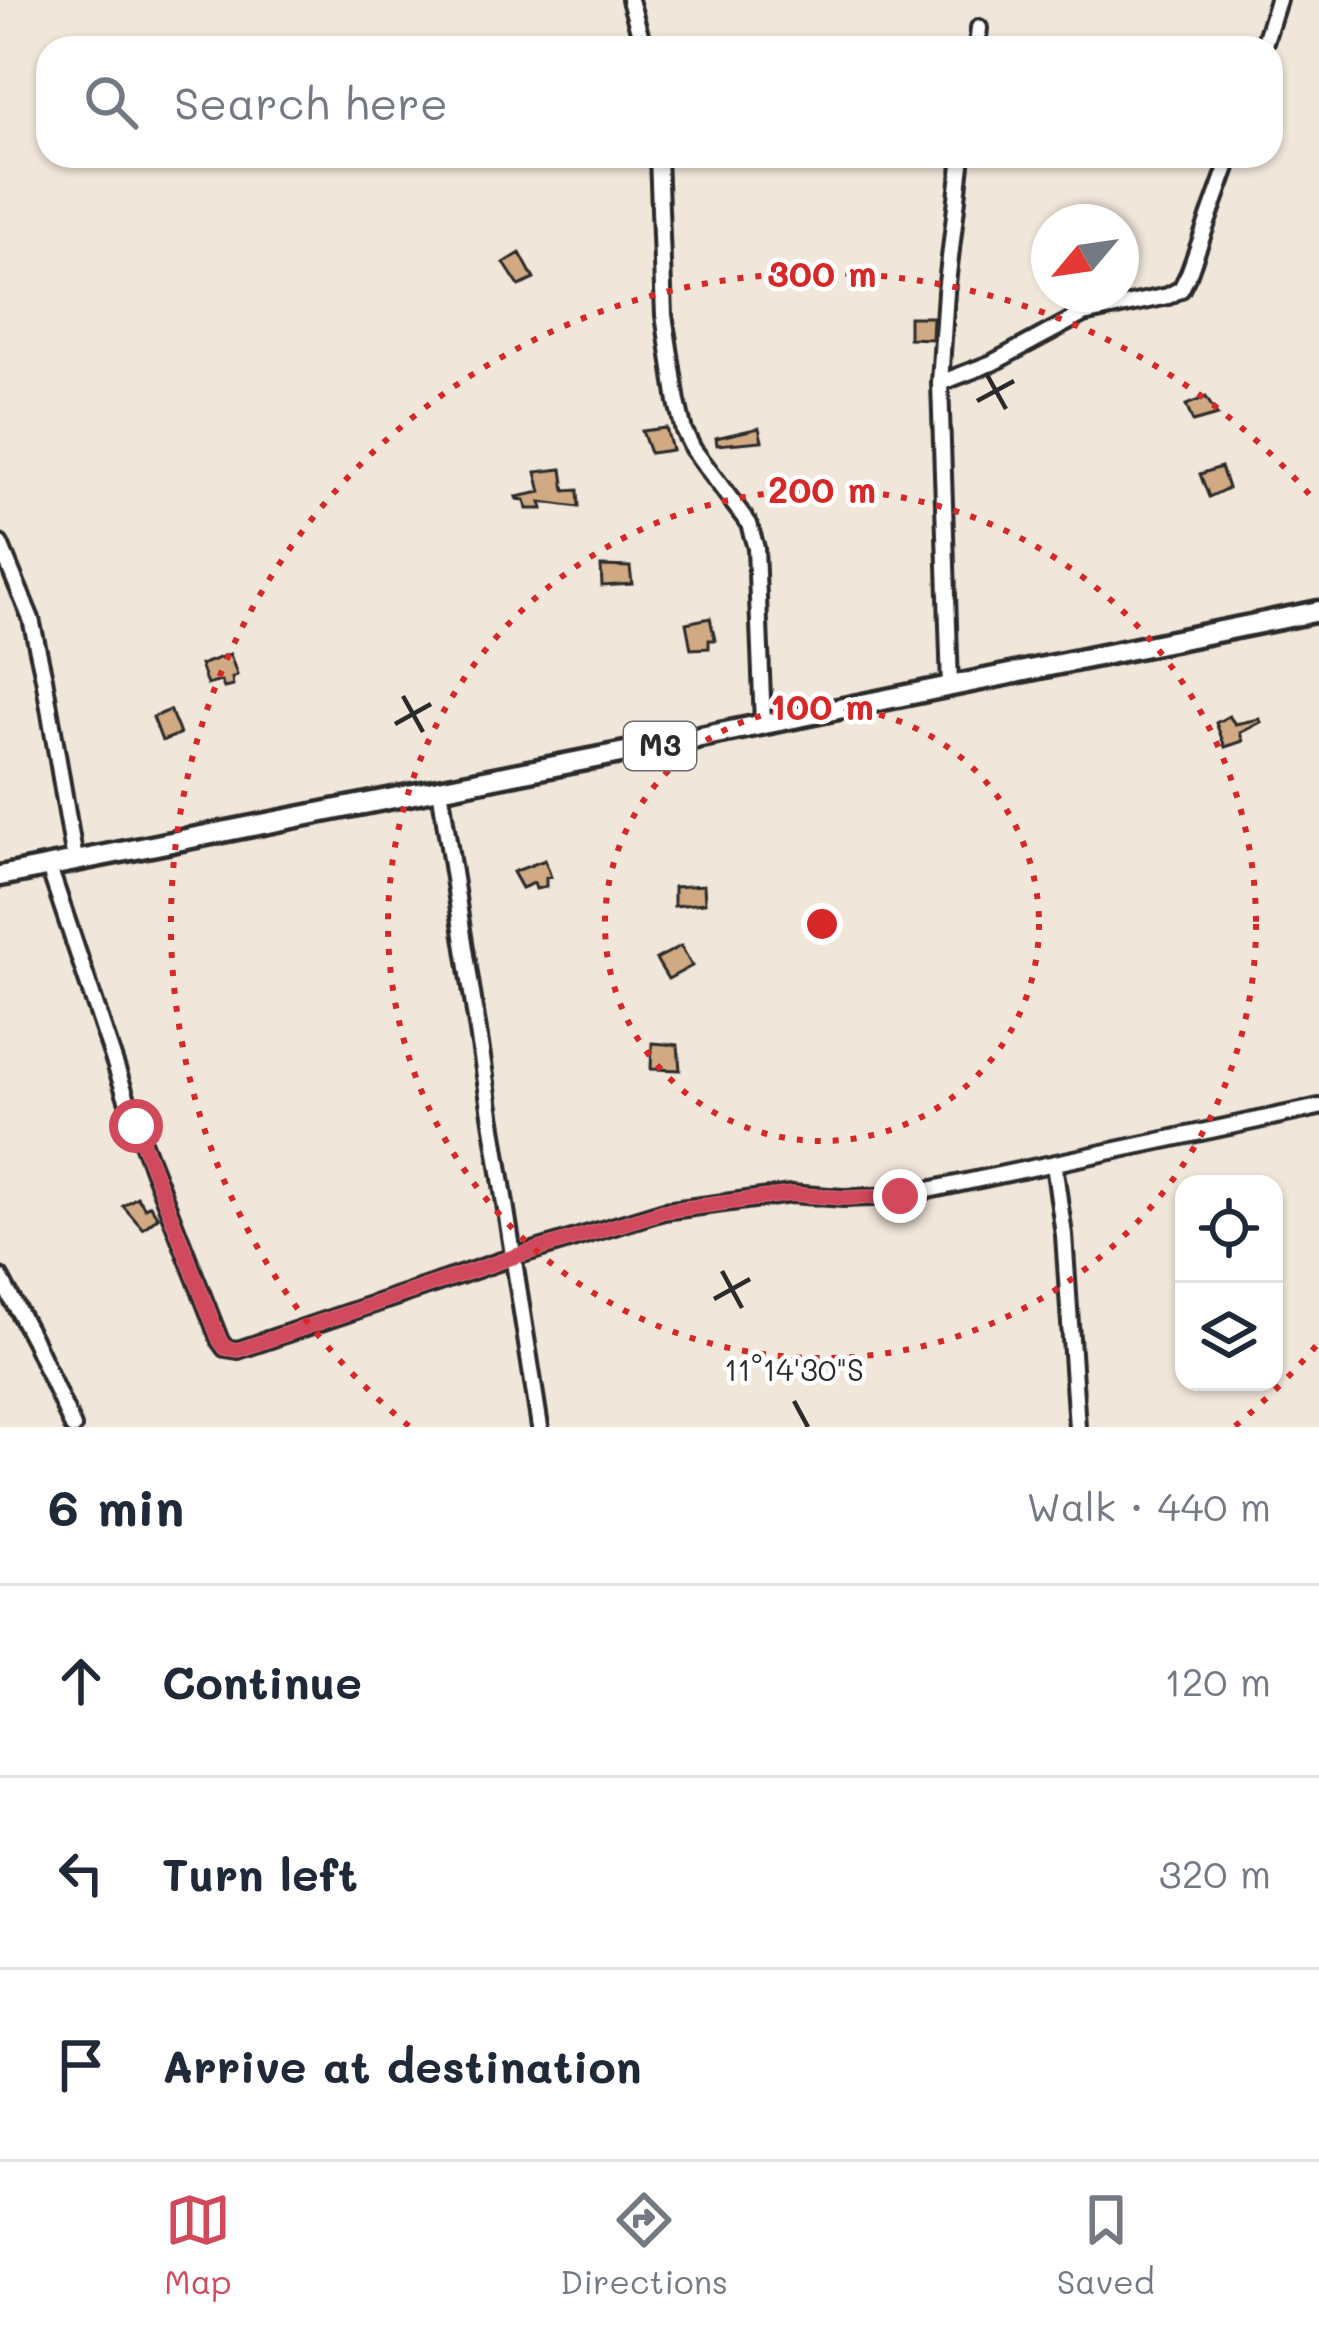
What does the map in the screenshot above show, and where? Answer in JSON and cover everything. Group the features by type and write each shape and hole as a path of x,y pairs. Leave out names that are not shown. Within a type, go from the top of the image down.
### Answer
{"main road":[{"name":"M3","path":"0,876 1319,611"}],"street":[{"path":"629,0 640,36"},
{"path":"1267,36 1278,0"},
{"path":"979,36 980,28"},
{"path":"658,168 664,315 677,402 693,449 749,524 756,548 764,724"},
{"path":"950,686 940,383 961,168"},
{"path":"940,383 992,363 1083,314 1181,289 1226,168"},
{"path":"0,544 31,619 75,860"},
{"path":"440,789 540,1427"},
{"path":"49,867 136,1126 225,1348 238,1350 664,1211 791,1194 900,1196 1319,1107"},
{"path":"1054,1164 1064,1235 1077,1427"},
{"path":"0,1277 73,1427"}],"building":[{"path":"520,253 534,279 519,286 504,263"},
{"path":"909,317 933,317 932,339 909,338"},
{"path":"1206,397 1217,415 1193,422 1186,405"},
{"path":"666,428 672,450 650,453 642,431"},
{"path":"759,428 762,441 717,445 716,438"},
{"path":"1221,467 1228,488 1209,497 1200,474"},
{"path":"562,469 565,491 578,490 579,507 541,502 543,509 527,509 525,500 517,499 541,492 536,472"},
{"path":"601,566 630,567 632,584 602,586"},
{"path":"710,618 715,640 709,640 709,648 691,649 686,623"},
{"path":"230,654 237,675 232,678 233,686 224,688 221,681 207,685 200,665"},
{"path":"170,710 180,734 162,741 153,717"},
{"path":"1229,716 1235,724 1261,722 1240,733 1243,741 1225,747 1216,723"},
{"path":"545,860 551,877 546,878 546,887 536,889 534,883 522,888 513,872"},
{"path":"704,885 705,903 674,906 674,887"},
{"path":"681,946 692,966 668,979 656,959"},
{"path":"652,1043 678,1045 680,1070 651,1069"},
{"path":"137,1197 158,1217 143,1229 123,1206"}],"route":[{"path":"136,1126 220,1341 225,1348 238,1350 664,1211 791,1194 900,1196"}]}
